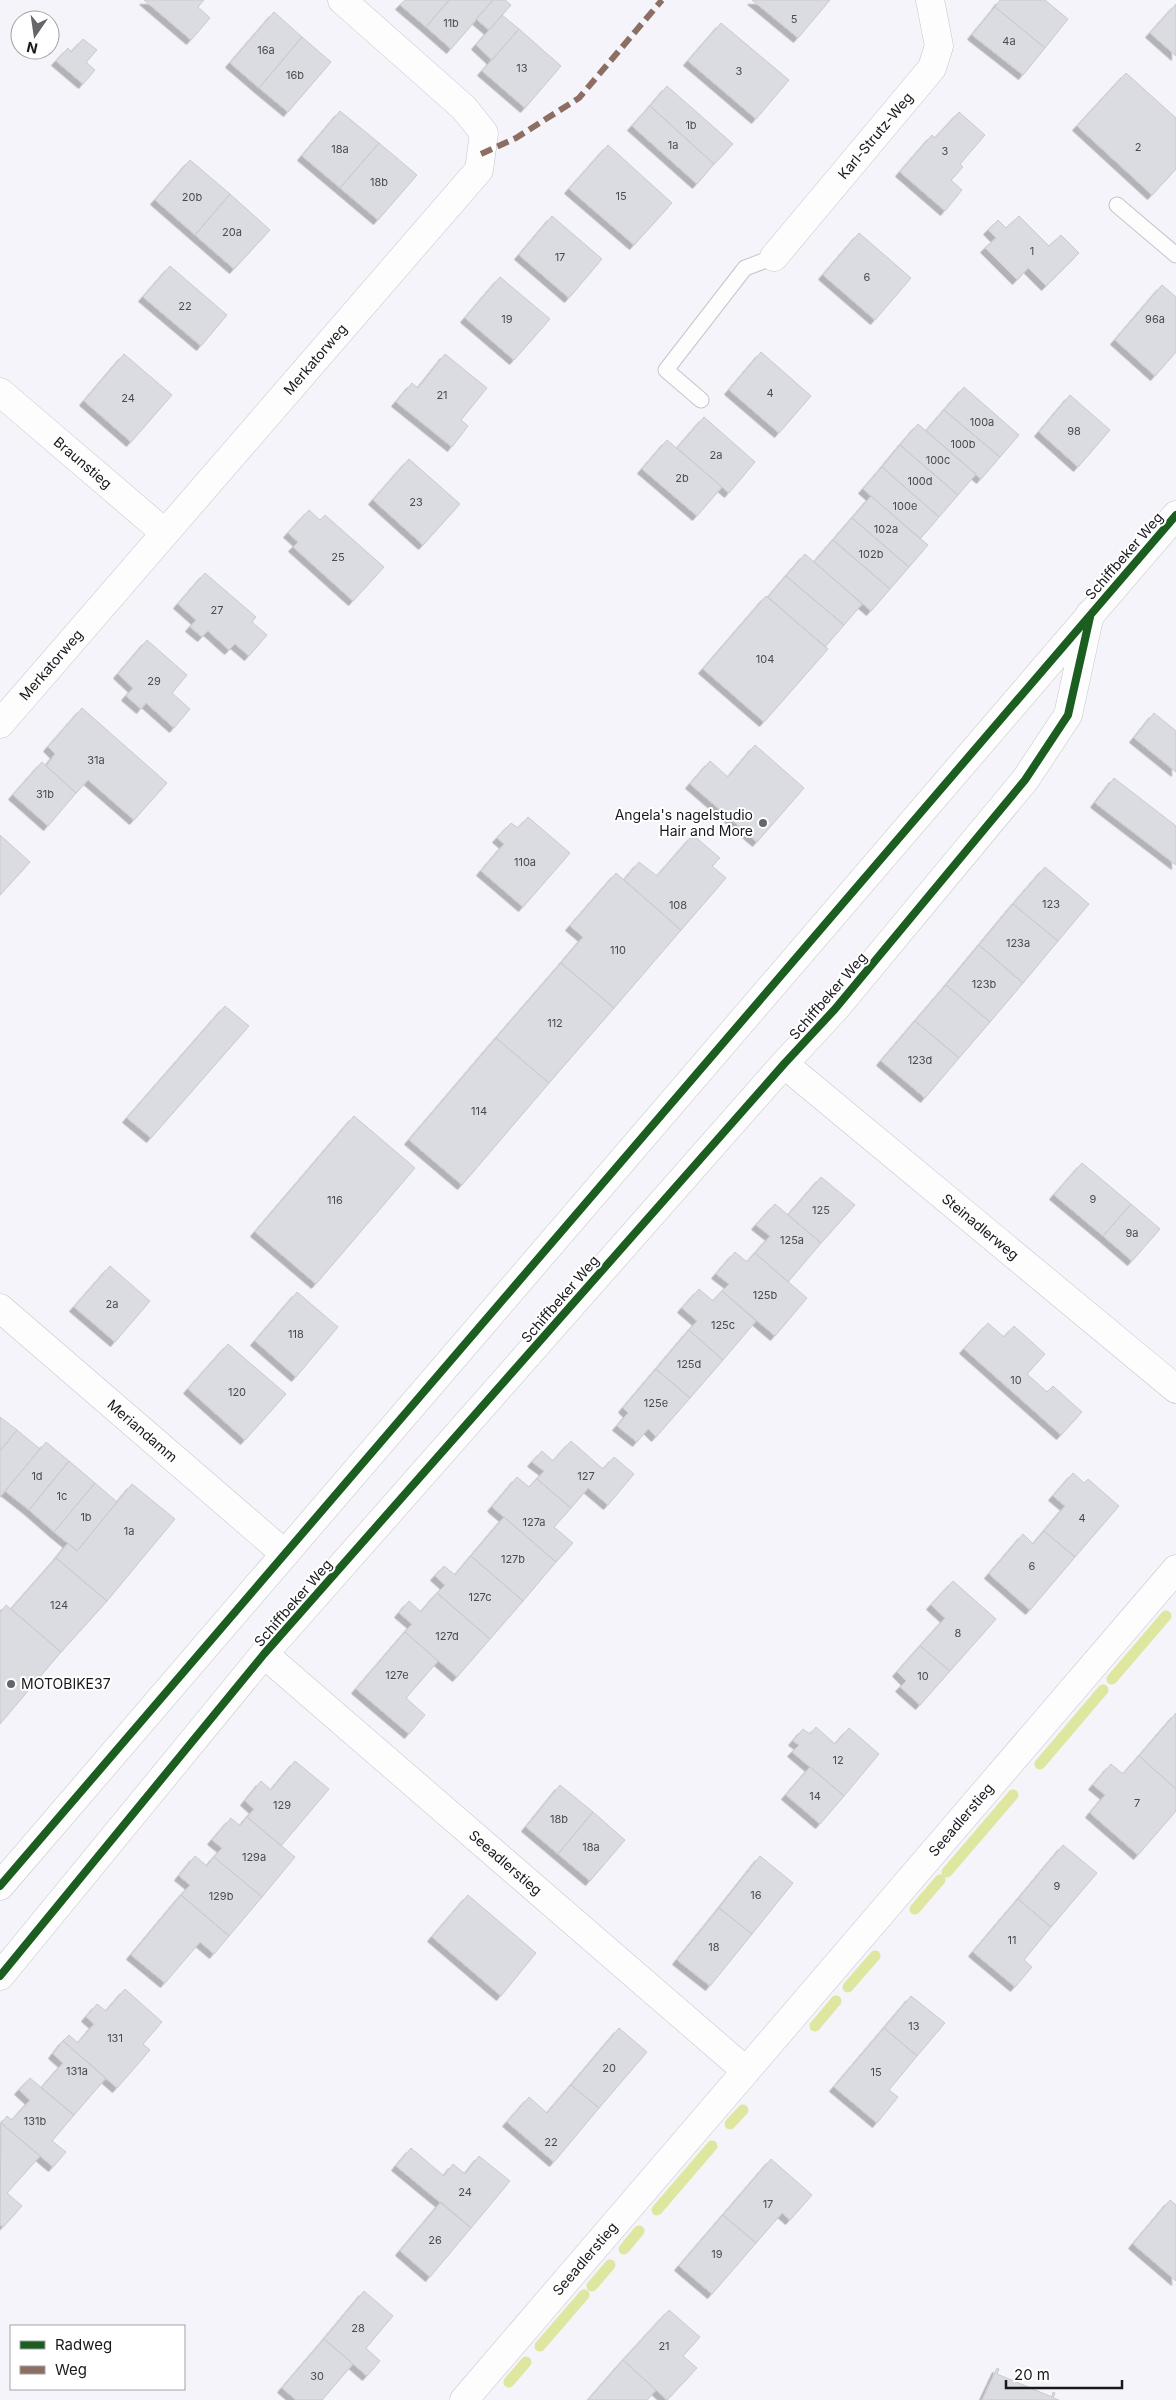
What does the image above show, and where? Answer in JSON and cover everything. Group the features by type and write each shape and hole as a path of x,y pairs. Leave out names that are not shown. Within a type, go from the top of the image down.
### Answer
{"street":[{"name":"Merkatorweg","path":"0,724 478,170 484,133 464,108 342,0"},
{"name":"Karl-Strutz-Weg","path":"774,257 932,68 939,46 930,0"},
{"name":"Braunstieg","path":"0,392 165,533"},
{"name":"Schiffbeker Weg","path":"0,1886 1176,514"},
{"name":"Schiffbeker Weg","path":"0,1976 264,1654 784,1064 835,1010 1026,780 1068,715 1090,614"},
{"name":"Steinadlerweg","path":"784,1064 1176,1390"},
{"name":"Meriandamm","path":"0,1308 285,1554"},
{"name":"Seeadlerstieg","path":"464,2400 1176,1569"},
{"name":"Seeadlerstieg","path":"264,1654 745,2070"}],"lane":[{"path":"1117,205 1176,255"},
{"path":"701,400 666,370 745,268 774,257"}],"building":[{"path":"144,0 204,0 198,7 210,18 191,40"},
{"path":"405,0 449,0 426,27 400,5"},
{"path":"449,0 493,0 451,49 426,27"},
{"path":"493,0 505,0 511,5 489,30 476,19"},
{"path":"752,0 830,0 798,38"},
{"path":"1000,0 1045,0 1068,19 1045,48 995,7"},
{"path":"1176,4 1176,56 1150,33"},
{"path":"995,7 1045,48 1023,75 972,35"},
{"path":"274,12 302,37 259,88 230,63"},
{"path":"502,15 519,29 492,60 476,45"},
{"path":"721,23 789,80 756,119 688,61"},
{"path":"519,29 561,66 525,108 482,71"},
{"path":"302,37 331,62 288,112 259,88"},
{"path":"83,39 97,50 86,62 95,70 83,84 56,61 60,60 60,57 68,48 71,52"},
{"path":"1126,73 1176,118 1176,169 1152,195 1077,126"},
{"path":"667,86 733,144 714,164 650,106"},
{"path":"650,106 714,164 697,184 632,126"},
{"path":"340,111 379,143 340,188 302,156"},
{"path":"959,112 985,135 960,164 963,167 951,180 962,190 945,211 900,172 932,135 935,138"},
{"path":"379,143 417,175 378,220 340,188"},
{"path":"608,145 672,203 634,245 569,189"},
{"path":"190,160 230,194 195,235 155,200"},
{"path":"230,194 270,230 234,269 195,235"},
{"path":"552,216 602,259 569,298 519,255"},
{"path":"1019,216 1049,246 1061,235 1079,253 1046,286 1028,268 1017,280 985,248 996,238 988,230 998,220 1006,228"},
{"path":"859,233 911,278 875,320 823,275"},
{"path":"170,266 227,315 201,346 143,297"},
{"path":"500,277 550,319 514,360 465,318"},
{"path":"1162,285 1176,297 1176,352 1155,376 1115,340"},
{"path":"761,352 811,396 779,433 729,390"},
{"path":"124,354 172,395 131,442 84,401"},
{"path":"445,354 487,388 461,420 468,426 452,447 396,402 412,383 418,388"},
{"path":"964,387 1019,435 1000,457 944,410"},
{"path":"1070,395 1110,430 1078,467 1039,432"},
{"path":"944,410 1000,457 981,479 926,431"},
{"path":"704,417 755,462 729,493 677,448"},
{"path":"918,424 976,474 958,495 900,445"},
{"path":"667,440 722,487 697,516 642,469"},
{"path":"900,445 958,495 939,517 882,467"},
{"path":"409,459 460,504 423,545 373,500"},
{"path":"882,467 939,517 920,539 863,489"},
{"path":"871,496 928,545 909,567 852,518"},
{"path":"309,510 320,520 325,515 384,567 353,601 293,547 298,542 288,533"},
{"path":"852,518 909,567 890,589 833,540"},
{"path":"833,540 890,589 871,611 814,562"},
{"path":"805,554 862,604 844,625 786,576"},
{"path":"205,573 256,617 252,622 267,635 249,656 235,644 229,650 208,631 202,637 190,627 196,620 178,604"},
{"path":"786,576 844,625 825,647 768,597"},
{"path":"766,596 828,649 764,722 703,669"},
{"path":"147,640 187,675 172,693 190,709 174,728 146,703 141,709 126,696 133,688 118,674"},
{"path":"82,708 167,783 134,820 88,780 76,793 46,766 55,754 48,747"},
{"path":"1154,713 1176,731 1176,772 1134,738"},
{"path":"755,745 804,788 757,842 690,784 710,761 728,777"},
{"path":"42,762 76,793 48,826 13,795"},
{"path":"1114,778 1176,826 1176,865 1095,803"},
{"path":"528,817 570,853 523,907 481,871 504,844 497,838 511,823 518,828"},
{"path":"0,835 30,862 0,895"},
{"path":"693,835 720,858 712,866 726,878 681,930 624,880 639,862 657,876"},
{"path":"1045,867 1089,904 1058,941 1013,904"},
{"path":"616,873 681,930 614,1008 561,963 583,937 570,926"},
{"path":"1013,904 1058,941 1023,983 979,945"},
{"path":"979,945 1023,983 990,1022 946,985"},
{"path":"561,963 614,1008 549,1083 496,1038"},
{"path":"946,985 990,1022 959,1058 915,1021"},
{"path":"225,1006 249,1026 151,1138 127,1118"},
{"path":"915,1021 959,1058 925,1098 881,1061"},
{"path":"496,1038 549,1083 462,1185 409,1140"},
{"path":"354,1116 415,1168 316,1284 255,1232"},
{"path":"1082,1163 1131,1204 1103,1236 1054,1195"},
{"path":"821,1177 855,1205 821,1243 788,1215"},
{"path":"775,1204 821,1243 788,1282 755,1253 770,1236 756,1225"},
{"path":"1131,1204 1160,1229 1132,1261 1103,1236"},
{"path":"735,1252 747,1262 755,1253 807,1298 775,1336 722,1291 729,1284 716,1274"},
{"path":"110,1266 150,1301 115,1342 74,1307"},
{"path":"699,1289 713,1301 722,1291 756,1321 723,1360 689,1330 697,1321 682,1308"},
{"path":"297,1292 338,1327 296,1377 255,1341"},
{"path":"988,1323 1004,1337 1014,1326 1045,1354 1027,1374 1047,1392 1053,1386 1082,1412 1061,1435 964,1349"},
{"path":"689,1330 723,1360 690,1398 656,1369"},
{"path":"228,1344 286,1394 245,1440 188,1389"},
{"path":"656,1369 690,1398 656,1437 648,1429 637,1442 617,1426 628,1413 623,1408"},
{"path":"0,1417 17,1430 0,1451"},
{"path":"17,1430 40,1449 0,1497 0,1451"},
{"path":"571,1441 603,1469 614,1457 634,1474 608,1505 588,1488 571,1508 537,1479 544,1471 532,1462 542,1451 553,1461"},
{"path":"46,1442 69,1461 29,1510 5,1491"},
{"path":"69,1461 95,1483 54,1532 29,1510"},
{"path":"1073,1473 1084,1483 1088,1479 1119,1506 1075,1557 1044,1531 1065,1506 1053,1496"},
{"path":"517,1477 529,1487 537,1479 571,1508 554,1527 573,1543 556,1562 492,1507"},
{"path":"95,1483 117,1502 77,1551 54,1532"},
{"path":"132,1484 175,1519 107,1601 56,1558 68,1543 77,1551"},
{"path":"504,1517 556,1562 523,1601 471,1556"},
{"path":"1044,1531 1075,1557 1030,1610 989,1574 1023,1534 1033,1544"},
{"path":"471,1556 523,1601 490,1639 437,1593 445,1585 435,1576 444,1566 455,1575"},
{"path":"56,1558 107,1601 61,1652 11,1609"},
{"path":"953,1581 996,1619 950,1671 920,1646 945,1618 931,1605"},
{"path":"437,1593 490,1639 457,1677 405,1632 412,1624 399,1613 409,1601 421,1612"},
{"path":"6,1605 61,1652 0,1724 0,1613"},
{"path":"405,1632 438,1661 406,1698 425,1715 409,1734 356,1689"},
{"path":"920,1646 950,1671 920,1705 900,1687 906,1681 897,1672"},
{"path":"1176,1713 1176,1789 1139,1756"},
{"path":"816,1727 835,1744 849,1728 879,1754 844,1796 792,1752 799,1745 793,1741 803,1729 810,1734"},
{"path":"1139,1756 1176,1789 1176,1811 1138,1855 1090,1813 1105,1795 1093,1785 1111,1764 1123,1774"},
{"path":"295,1761 329,1789 281,1846 247,1817 254,1809 245,1801 261,1781 271,1790"},
{"path":"810,1767 844,1796 820,1824 786,1795"},
{"path":"560,1785 593,1812 558,1854 526,1827"},
{"path":"593,1812 625,1840 590,1881 558,1854"},
{"path":"247,1817 295,1857 262,1897 214,1857 222,1848 212,1840 231,1818 240,1826"},
{"path":"1063,1845 1097,1873 1051,1927 1018,1899"},
{"path":"195,1856 207,1866 214,1857 262,1897 229,1936 181,1895 190,1885 179,1876"},
{"path":"760,1856 793,1883 752,1934 719,1908"},
{"path":"181,1895 229,1936 214,1954 200,1942 165,1983 131,1955"},
{"path":"468,1895 536,1953 501,1996 432,1937"},
{"path":"1018,1899 1051,1927 1024,1960 1032,1967 1015,1987 973,1952"},
{"path":"719,1908 752,1934 710,1986 677,1960"},
{"path":"125,1989 162,2022 143,2044 150,2050 117,2088 63,2041 69,2035 78,2043 94,2024 86,2017 97,2004 106,2011"},
{"path":"911,1996 945,2023 917,2056 884,2028"},
{"path":"619,2028 647,2052 599,2108 571,2085"},
{"path":"884,2028 917,2056 889,2090 898,2097 877,2123 834,2087"},
{"path":"63,2041 106,2078 74,2115 41,2088 63,2063 53,2054"},
{"path":"30,2078 74,2115 52,2141 66,2152 53,2167 1,2123 7,2116 12,2120 30,2100 19,2090"},
{"path":"571,2085 599,2108 554,2162 507,2122 529,2097 547,2113"},
{"path":"1,2123 40,2156 7,2193 22,2206 3,2227 0,2225"},
{"path":"411,2148 444,2176 453,2164 465,2174 479,2156 510,2181 471,2228 396,2166"},
{"path":"771,2159 812,2195 790,2220 782,2213 756,2243 723,2215"},
{"path":"1170,2200 1176,2205 1176,2281 1133,2244"},
{"path":"441,2202 471,2228 430,2277 400,2251"},
{"path":"723,2215 756,2243 712,2294 679,2266"},
{"path":"364,2291 393,2316 366,2348 380,2361 367,2376 324,2339"},
{"path":"669,2310 700,2337 683,2356 697,2368 667,2400 623,2360"},
{"path":"324,2339 353,2364 322,2400 296,2400 282,2388"},
{"path":"623,2360 656,2390 647,2400 588,2400"},
{"path":"997,2368 999,2369 997,2374 1052,2397 1053,2392 1055,2393 1053,2398 1059,2400 982,2400"}],"waterway":[{"path":"1112,1679 1166,1616"},
{"path":"1040,1764 1103,1690"},
{"path":"947,1872 1013,1795"},
{"path":"915,1909 940,1880"},
{"path":"848,1987 875,1956"},
{"path":"815,2026 836,2001"},
{"path":"730,2124 743,2110"},
{"path":"657,2210 712,2146"},
{"path":"624,2249 639,2231"},
{"path":"592,2286 610,2265"},
{"path":"540,2346 584,2295"},
{"path":"509,2382 526,2362"}],"marked path":[{"path":"481,154 516,138 579,98 662,0"}],"cycle path":[{"path":"0,1886 1176,515"},
{"path":"0,1976 264,1654 784,1064 835,1009 1025,780 1068,715 1090,617"}],"place":[{"name":"Angela's nagelstudio Hair and More","path":"763,823"},
{"name":"MOTOBIKE37","path":"11,1684"}]}
